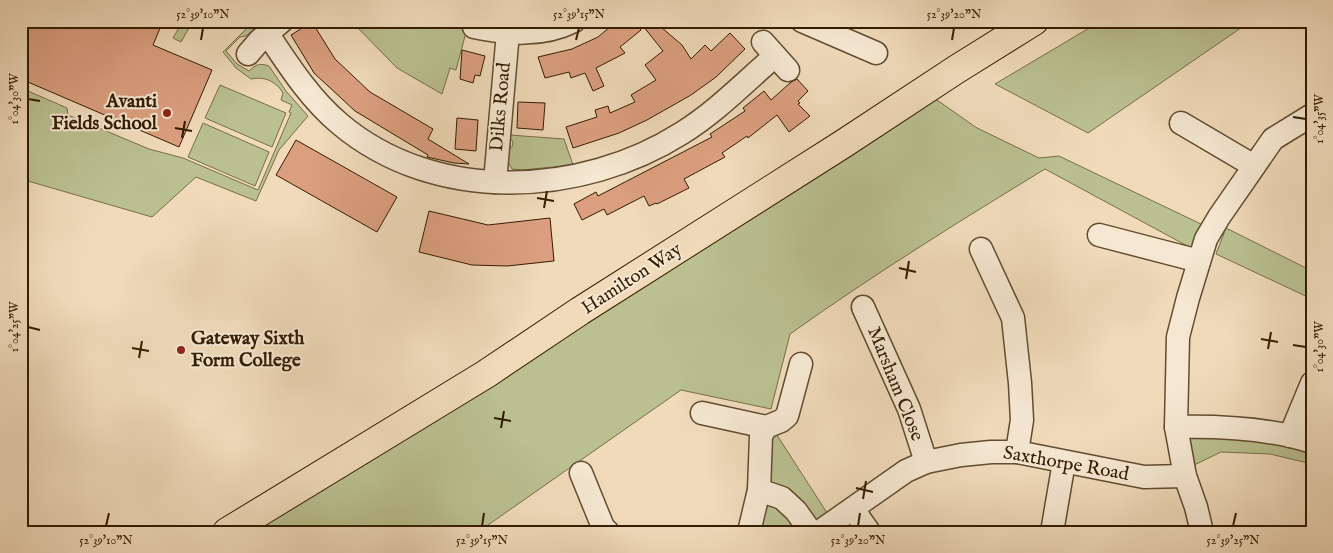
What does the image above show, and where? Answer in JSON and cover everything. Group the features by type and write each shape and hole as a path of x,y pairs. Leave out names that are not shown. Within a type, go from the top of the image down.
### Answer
{"highway":[{"name":"Hamilton Way","path":"227,532 486,374 588,306 1034,21"}],"street":[{"path":"474,27 532,33 549,30 574,21"},
{"path":"802,21 876,53"},
{"path":"248,54 274,27 296,76 315,100 357,137 394,158 423,170 448,176 494,182 534,181 571,177 606,168 652,150 681,134 712,112 775,56"},
{"name":"Dilks Road","path":"494,182 508,32"},
{"path":"1202,532 1196,507 1185,476 1176,427 1178,337 1188,298 1206,239 1254,166 1273,139 1312,115"},
{"path":"1181,123 1254,166"},
{"path":"1099,235 1199,261"},
{"path":"981,249 1013,318 1022,420 1017,452"},
{"name":"Marsham Close","path":"862,307 909,409 926,462"},
{"path":"702,413 766,427 781,421 787,416 801,364"},
{"path":"1176,427 1211,427 1301,439 1312,383"},
{"path":"749,532 759,490 761,436 766,427"},
{"name":"Saxthorpe Road","path":"819,532 906,471 926,462 961,455 1017,452 1144,477 1185,476"},
{"path":"1052,532 1064,462"},
{"path":"582,473 603,527 608,532"},
{"path":"759,490 782,498 796,511 811,532"},
{"path":"853,509 870,532"}],"green space":[{"path":"183,21 193,21 181,42 173,38"},
{"path":"254,21 264,21 246,36 240,37 226,51 237,64 249,71 258,65 269,66 286,91 308,116 279,150 256,201 196,177 152,217 21,179 21,88 67,108 68,115 149,149 183,158 258,190 291,113 289,112 292,105 281,100 283,93 277,85 265,79 251,79 236,68 223,52"},
{"path":"351,21 469,21 456,70 450,68 442,94 397,68"},
{"path":"860,21 938,21 919,28 868,24"},
{"path":"1101,21 1251,21 1088,133 995,84"},
{"path":"220,85 286,113 272,147 205,118"},
{"path":"924,91 977,128 1039,158 1059,156 1203,225 1191,248 1045,169 916,249 790,334 771,409 681,390 478,532 221,532"},
{"path":"203,123 269,152 255,186 188,157"},
{"path":"510,135 564,139 573,165 522,170 512,169 508,162 509,147 512,147 513,141 510,140"},
{"path":"1226,228 1312,271 1312,299 1216,254"},
{"path":"1176,427 1312,442 1312,464 1270,454 1221,452 1182,471"},
{"path":"775,432 829,516 808,532 750,532 767,440"}],"building":[{"path":"21,21 99,21 108,25 110,21 163,21 153,45 212,70 179,147 21,79"},
{"path":"617,21 634,21 641,30 620,47 625,53 596,68 604,86 593,91 585,73 571,78 569,72 545,78 538,57 572,49 598,37"},
{"path":"639,21 654,21 682,45 691,59 705,45 711,51 730,33 745,49 716,77 691,95 647,120 619,133 573,148 566,127 597,117 595,110 608,106 610,113 635,102 631,95 656,80 645,65 663,51"},
{"path":"312,22 335,59 370,92 433,129 428,139 469,164 427,157 428,155 355,111 314,73 291,35"},
{"path":"462,50 485,56 480,76 475,75 473,83 460,79"},
{"path":"797,79 808,91 798,101 800,103 798,104 810,116 789,132 777,115 748,138 747,136 722,153 725,157 684,179 689,188 657,204 649,206 644,196 607,215 604,209 582,220 574,204 596,192 598,196 712,137 710,134 745,111 743,108 764,91 771,100"},
{"path":"518,102 545,103 543,130 517,128"},
{"path":"457,118 478,120 476,151 455,149"},
{"path":"296,140 397,197 377,232 276,175"},
{"path":"429,211 488,225 550,218 554,261 507,266 472,265 419,252"}],"place":[{"name":"Avanti Fields School","path":"167,113"},
{"name":"Gateway Sixth Form College","path":"181,350"}]}
